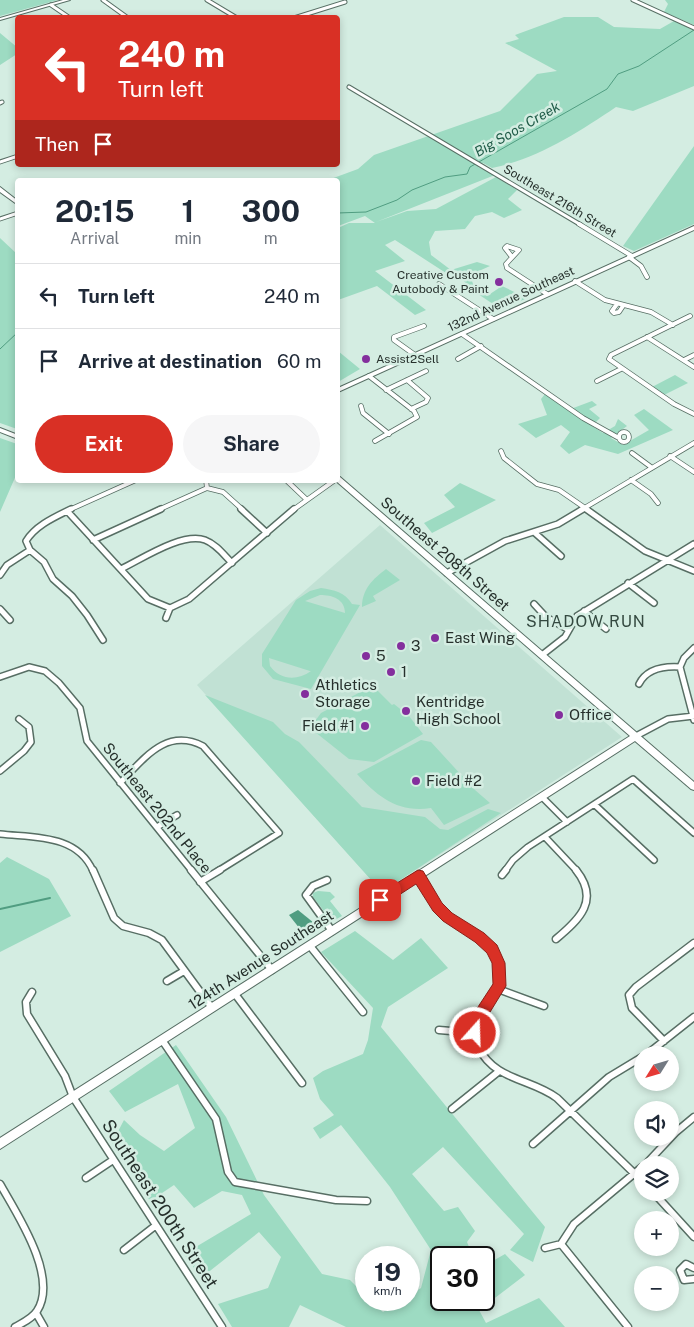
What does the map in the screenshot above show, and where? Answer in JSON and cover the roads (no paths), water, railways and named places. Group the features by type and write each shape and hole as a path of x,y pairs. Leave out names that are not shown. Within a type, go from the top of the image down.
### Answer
{"main road":[{"path":"0,19 68,0"},
{"path":"0,189 15,202"},
{"name":"132nd Avenue Southeast","path":"340,389 694,228"},
{"path":"0,430 15,436"},
{"name":"Southeast 208th Street","path":"340,482 694,787"},
{"name":"124th Avenue Southeast","path":"0,1144 636,736"}],"street":[{"path":"102,0 124,15"},
{"path":"207,0 231,15"},
{"path":"633,0 694,28"},
{"path":"304,15 345,2"},
{"path":"51,5 66,15"},
{"name":"Southeast 216th Street","path":"349,87 630,256 641,266 647,277"},
{"path":"0,162 15,157"},
{"path":"0,220 15,214"},
{"path":"512,257 506,264 507,268 547,294"},
{"path":"575,282 598,297 623,306 651,312 673,324"},
{"path":"439,284 493,319"},
{"path":"617,304 612,311 619,312 623,306"},
{"path":"690,316 611,355 609,359 674,404 694,414"},
{"path":"415,356 394,340 394,337 419,326 424,326"},
{"path":"462,334 583,418 617,437"},
{"path":"647,337 694,367"},
{"path":"458,359 481,346"},
{"path":"684,360 694,355"},
{"path":"598,381 621,369"},
{"path":"386,390 426,371"},
{"path":"369,376 411,409 417,417 375,441"},
{"path":"407,380 428,398 426,402 411,409"},
{"path":"360,406 363,413 389,434"},
{"path":"447,573 505,541 535,533 558,524 694,443"},
{"path":"501,451 504,458 537,484 559,490 645,551 694,571"},
{"path":"632,453 651,467"},
{"path":"670,456 694,472"},
{"path":"631,480 651,494 658,503"},
{"path":"103,640 77,602 53,579 44,562 30,550 26,541 35,528 130,483"},
{"path":"206,483 207,488"},
{"path":"289,483 306,499"},
{"path":"68,512 148,599 154,604 170,608 189,600 306,499 330,483"},
{"path":"94,540 207,488 223,492 267,533"},
{"path":"535,533 561,556"},
{"path":"121,569 181,541 198,538 206,540 232,563"},
{"path":"542,655 558,644 577,616 584,610 694,544"},
{"path":"0,575 6,565 30,550"},
{"path":"628,583 654,603"},
{"path":"534,604 546,617 569,630"},
{"path":"166,618 170,608"},
{"path":"0,609 10,620"},
{"path":"584,610 606,629"},
{"path":"694,648 684,658 680,667 694,718"},
{"name":"Southeast 202nd Place","path":"0,677 16,670 30,667 42,669 53,674 79,706 84,737 272,970"},
{"path":"640,684 643,677 656,669 680,667"},
{"name":"124th Avenue Southeast","path":"636,736 668,719 694,718"},
{"path":"0,771 24,751 31,742 29,727 19,719"},
{"path":"120,783 167,742 183,737 189,738 202,746 279,833 200,882"},
{"path":"502,875 516,857 633,778 694,834"},
{"path":"542,797 567,822"},
{"path":"595,804 654,860"},
{"path":"156,827 177,815"},
{"path":"0,834 62,841 78,849 90,866 114,918 123,926 148,933 162,940 176,956 184,971 212,1008"},
{"path":"545,837 577,869 586,886 587,895 580,918 556,939"},
{"path":"418,875 438,907 447,917 492,949 500,970 498,989 480,1014 475,1033 480,1051 487,1063 498,1072 546,1090 570,1110 634,1172"},
{"path":"327,880 313,886 306,895 332,931"},
{"path":"664,1041 636,1013 629,1001 632,989 694,943"},
{"path":"310,946 363,1012"},
{"path":"167,982 184,971"},
{"path":"498,989 544,1006"},
{"name":"Southeast 200th Street","path":"32,992 26,1002 27,1014 65,1076 73,1097 222,1327"},
{"path":"235,994 302,1082"},
{"path":"658,1046 694,1017"},
{"path":"439,1030 475,1033"},
{"path":"162,1040 216,1119 228,1172 235,1182 336,1200 367,1201"},
{"path":"533,1144 610,1077 634,1062"},
{"path":"452,1108 498,1072"},
{"path":"653,1156 676,1132 694,1117"},
{"path":"86,1178 113,1160"},
{"path":"544,1248 561,1244 574,1224 634,1176"},
{"path":"0,1184 37,1256 42,1286 40,1305 36,1312 15,1327"},
{"path":"661,1201 694,1237"},
{"path":"124,1250 155,1226"},
{"path":"561,1244 628,1327"},
{"path":"694,1268 684,1264 680,1273 684,1280 690,1281 694,1279"},
{"path":"36,1312 44,1327"}],"waterway":[{"name":"Big Soos Creek","path":"340,213 366,212 397,200 412,190 445,177 467,174 470,167 607,89 618,74 639,66 694,30"},
{"name":"Big Soos Creek","path":"0,349 15,335"},
{"path":"0,909 50,898"}],"place":[{"name":"Creative Custom Autobody & Paint","path":"499,282"},
{"name":"Assist2Sell","path":"366,359"},
{"name":"East Wing","path":"435,638"},
{"name":"3","path":"401,646"},
{"name":"5","path":"366,656"},
{"name":"1","path":"391,672"},
{"name":"Athletics Storage","path":"305,694"},
{"name":"Kentridge High School","path":"406,711"},
{"name":"Office","path":"559,715"},
{"name":"Field #1","path":"365,726"},
{"name":"Field #2","path":"416,781"}],"district":[{"name":"SHADOW RUN","path":"586,621"}]}
